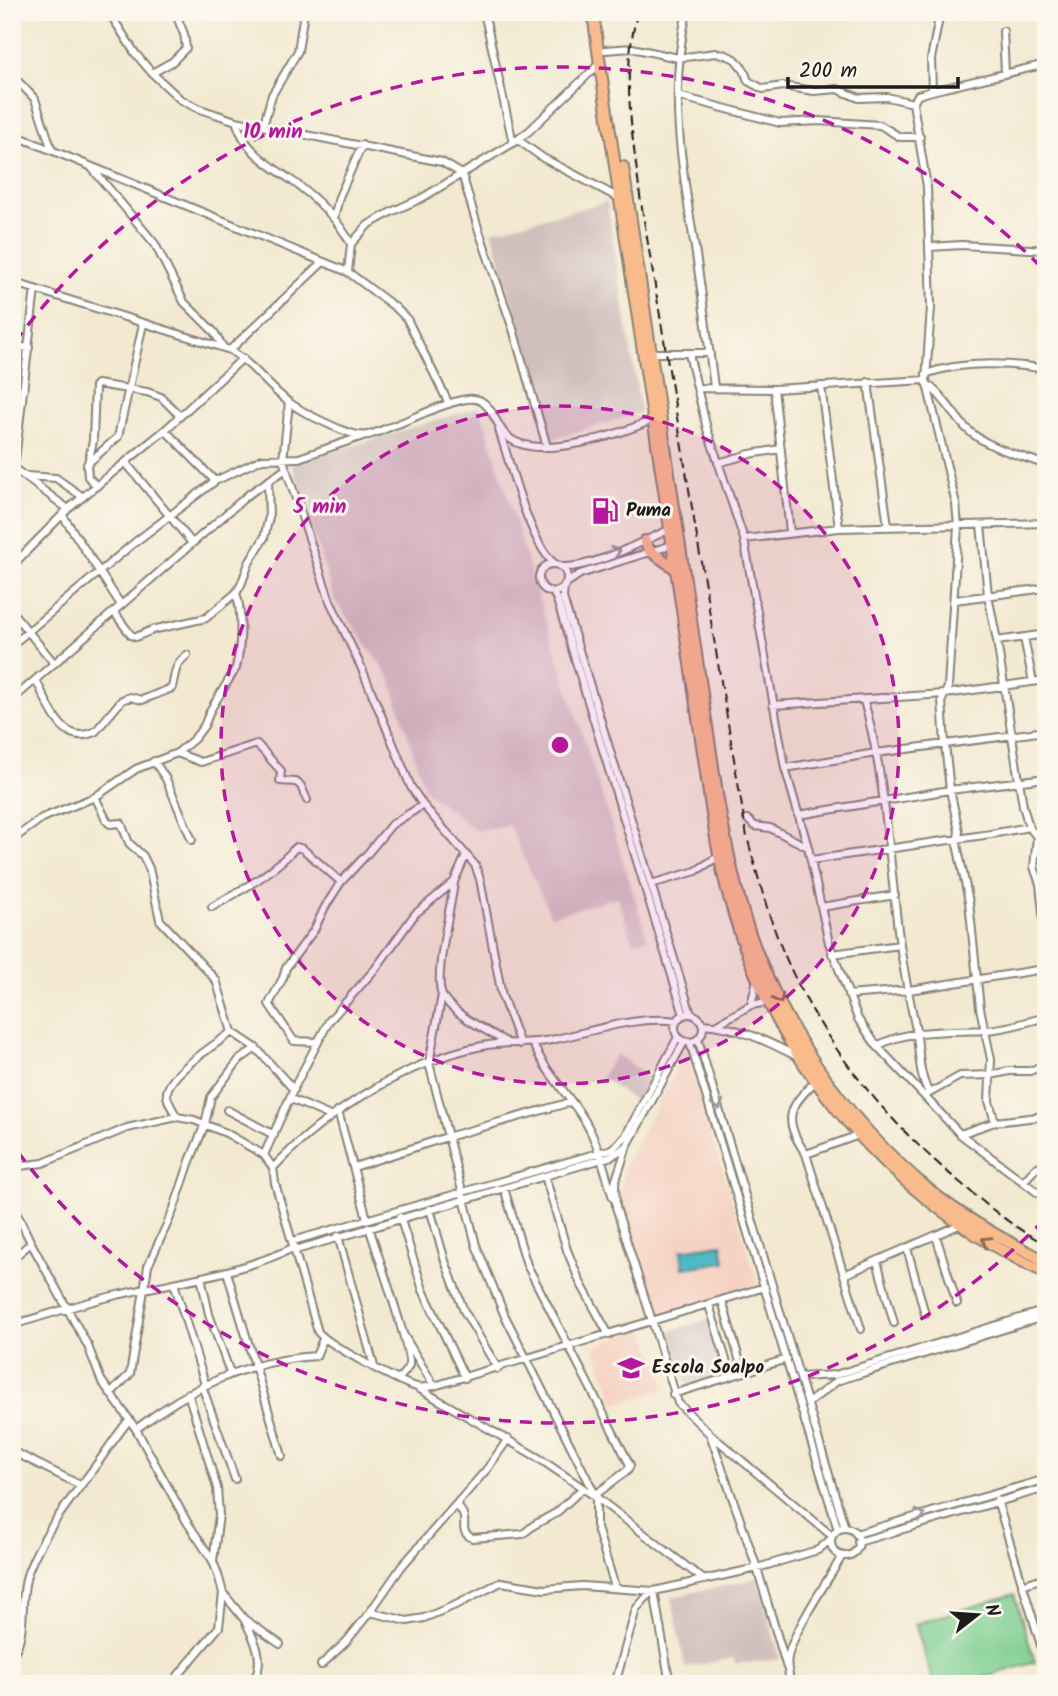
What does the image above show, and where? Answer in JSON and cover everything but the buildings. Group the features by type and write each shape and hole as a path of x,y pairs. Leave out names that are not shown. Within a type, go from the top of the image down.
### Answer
{"highway":[{"path":"593,12 652,420 676,544 718,800 734,880 746,922 795,1030 845,1104 908,1171 963,1214 1046,1261"},
{"path":"600,12 652,353 673,529"},
{"path":"646,541 652,552 676,569"},
{"path":"676,544 676,569 719,856 731,904 768,1002 788,1039 816,1081 859,1135 899,1177 960,1225 1046,1273"}],"street":[{"path":"105,12 114,20 135,53 152,73 180,99 197,108 236,121 442,162 462,174 513,329 547,447"},
{"path":"152,73 172,62 186,48 176,12"},
{"path":"263,126 272,95 298,51 304,12"},
{"path":"484,12 516,141 620,199"},
{"path":"687,12 678,58 678,96 686,199 714,387"},
{"path":"932,91 931,59 938,23"},
{"path":"1003,31 1005,73"},
{"path":"605,50 632,48 678,58 716,53 736,60 748,81 763,89 783,86 814,91 837,89 859,98 887,97 913,103"},
{"path":"348,272 351,244 369,225 422,198 516,141 600,64"},
{"path":"995,1122 989,1101 991,1059 957,844 945,744 942,700 948,687 958,526 956,504 926,379 931,307 930,247 927,187 913,103 918,95 1046,64"},
{"path":"12,75 35,99 52,150"},
{"path":"678,96 780,123 820,121 880,125 900,137 920,137"},
{"path":"236,121 242,138 251,150 305,191 334,218 351,244"},
{"path":"12,134 348,272 407,319 449,404"},
{"path":"334,218 339,197 362,145"},
{"path":"90,166 155,244 184,302 214,332 226,349"},
{"path":"930,247 962,245 1046,250"},
{"path":"226,349 322,263"},
{"path":"12,282 226,349 243,358 289,402 318,420 345,432 365,436"},
{"path":"36,289 13,468 68,509"},
{"path":"88,464 118,438 143,324"},
{"path":"12,346 29,348"},
{"path":"652,353 710,353"},
{"path":"689,354 718,463 744,539 785,768 808,848 832,954 858,1019 877,1046 927,1095 960,1134 1046,1199"},
{"path":"12,566 68,509 126,463 243,358"},
{"path":"697,388 774,389 926,379 954,366 1007,364 1046,369"},
{"path":"926,379 973,434 1005,450 1046,465"},
{"path":"868,382 888,526"},
{"path":"97,486 89,477 88,464 93,441 95,386 100,383 161,397 180,416"},
{"path":"821,386 839,528"},
{"path":"12,388 24,389"},
{"path":"774,389 790,532"},
{"path":"12,645 215,481 262,459 283,460 307,456 471,398 480,400 506,435 530,447 547,447 627,431 652,420"},
{"path":"289,402 283,460 330,601 362,669 411,787 475,866 480,879 502,996 520,1044"},
{"path":"497,422 517,486 545,556 539,579 541,585 553,592 557,600 688,1015"},
{"path":"164,430 215,481"},
{"path":"718,463 781,449"},
{"path":"126,463 192,543"},
{"path":"12,700 249,494 286,469"},
{"path":"26,476 56,478 83,497"},
{"path":"114,612 131,635 136,637 152,630 206,618 236,593 248,563 264,538 269,516 268,482"},
{"path":"63,516 121,605"},
{"path":"744,539 839,528 1046,523"},
{"path":"981,525 988,596 1003,687 1029,827 1037,837 1034,867 1040,884 1046,979"},
{"path":"543,569 558,565 581,565 673,529"},
{"path":"550,591 560,590 580,574 676,544"},
{"path":"545,556 566,575 563,597 688,1015"},
{"path":"955,600 1046,588"},
{"path":"12,840 16,834 42,818 95,797 136,769 177,753 194,739 204,726 239,659 240,615 236,593"},
{"path":"12,612 54,663"},
{"path":"997,641 1046,634"},
{"path":"1024,638 1033,682"},
{"path":"36,680 60,725 71,734 82,735 96,731 122,700 130,697 142,700 172,688 174,672 187,655"},
{"path":"773,705 945,694 1046,680"},
{"path":"864,701 876,753 900,945 927,1095"},
{"path":"785,768 1046,731"},
{"path":"177,753 201,762 257,744 281,771 280,781 296,782 301,786 307,800"},
{"path":"154,761 166,779 191,841"},
{"path":"798,815 950,790 1046,778"},
{"path":"95,797 107,821 110,824 121,823 129,843 143,856 149,868 160,920 216,979 232,1032 256,1048 294,1090"},
{"path":"318,1042 294,1041 269,1004 286,968 314,930 341,882 369,853 390,825 423,805"},
{"path":"747,819 755,826 769,828 808,848"},
{"path":"811,860 1029,827"},
{"path":"212,907 266,876 296,848 303,849 341,882"},
{"path":"466,855 454,882 452,906 444,933 440,980 442,995 429,1063 462,1196 489,1280 596,1497 596,1525 615,1587"},
{"path":"651,884 696,871 719,856"},
{"path":"264,1155 329,1021 376,968 415,914 454,882"},
{"path":"821,907 895,895"},
{"path":"832,954 900,945"},
{"path":"848,995 909,990 1044,969"},
{"path":"751,1005 757,978"},
{"path":"442,995 458,1012 507,1043"},
{"path":"716,1025 751,1005 768,1002"},
{"path":"273,1168 330,1116 374,1088 429,1063 482,1046 533,1044 635,1022 665,1019 677,1021 688,1015 698,1017 703,1024 703,1032 698,1040 808,1403 841,1529"},
{"path":"877,1046 893,1038 985,1030 1046,1017"},
{"path":"677,1021 675,1029 684,1040 841,1529"},
{"path":"703,1024 716,1025 773,1045 800,1058"},
{"path":"177,1117 167,1095 168,1088 198,1057 232,1032"},
{"path":"773,1045 788,1039"},
{"path":"684,1040 698,1040"},
{"path":"616,1207 615,1183 627,1146 684,1040"},
{"path":"12,1325 144,1289 227,1272 323,1232 354,1227 600,1156 625,1137 684,1040"},
{"path":"533,1044 544,1066 585,1122 600,1156 678,1403 710,1434 832,1538"},
{"path":"111,1393 130,1374 148,1266 173,1211 205,1125 213,1093 239,1060 256,1048"},
{"path":"927,1095 960,1076 1030,1071 1046,1065"},
{"path":"816,1081 791,1109 794,1137 806,1154 861,1329"},
{"path":"291,1099 330,1116"},
{"path":"354,1167 571,1102"},
{"path":"227,1110 274,1135"},
{"path":"338,1111 409,1361 407,1369 399,1379"},
{"path":"960,1134 995,1122 1046,1116"},
{"path":"12,1167 43,1163 127,1128 177,1117 185,1117 226,1133 264,1155 273,1168 277,1192 318,1332 323,1339 508,1439 596,1497 704,1580"},
{"path":"806,1154 859,1135"},
{"path":"600,1156 612,1156 627,1146"},
{"path":"1023,1182 1036,1168 1046,1163"},
{"path":"533,1175 545,1175 560,1167"},
{"path":"545,1175 567,1251 580,1282 609,1335"},
{"path":"492,1188 504,1188 519,1180"},
{"path":"504,1188 527,1265 630,1465 628,1470 596,1497"},
{"path":"385,1218 400,1217 413,1210 430,1209 452,1199"},
{"path":"12,1203 88,1346 98,1374 136,1429 187,1522 213,1561 222,1593 219,1627 172,1684"},
{"path":"430,1209 445,1261 464,1311 498,1369"},
{"path":"400,1217 423,1290 465,1378"},
{"path":"844,1275 960,1225"},
{"path":"294,1246 338,1236 354,1227"},
{"path":"323,1232 325,1240"},
{"path":"338,1236 374,1366"},
{"path":"936,1236 957,1304"},
{"path":"12,1259 31,1243"},
{"path":"907,1248 925,1314"},
{"path":"877,1261 894,1323"},
{"path":"227,1272 282,1456"},
{"path":"201,1277 209,1314 230,1373"},
{"path":"174,1283 203,1385 235,1479"},
{"path":"416,1387 434,1386 498,1369 765,1287"},
{"path":"722,1301 743,1372"},
{"path":"709,1306 731,1376"},
{"path":"808,1403 836,1381 1046,1310"},
{"path":"800,1377 835,1375 875,1366 1046,1316"},
{"path":"402,1333 434,1386"},
{"path":"136,1429 188,1393 230,1373 277,1360 316,1356 323,1339"},
{"path":"673,1394 787,1359"},
{"path":"188,1393 217,1488 219,1516 213,1561"},
{"path":"12,1656 22,1630 22,1597 36,1553 80,1485 129,1420"},
{"path":"710,1434 757,1567 790,1683"},
{"path":"321,1665 346,1642 402,1566 487,1469 508,1439"},
{"path":"12,1451 80,1485"},
{"path":"841,1529 856,1534 1046,1479"},
{"path":"456,1505 463,1513 466,1536 510,1537 523,1534 534,1525 550,1518 583,1488"},
{"path":"818,1550 839,1555 851,1554 858,1542 1046,1488"},
{"path":"995,1494 1022,1584 1043,1640 1046,1662"},
{"path":"370,1612 407,1621 424,1618 501,1582 544,1589 569,1586 615,1587 652,1592 818,1550 841,1529"},
{"path":"856,1534 858,1542"},
{"path":"832,1538 831,1545 839,1555"},
{"path":"787,1668 792,1646 839,1555"},
{"path":"1022,1584 1046,1577"},
{"path":"615,1684 636,1609 652,1592"},
{"path":"652,1592 670,1684"},
{"path":"222,1593 244,1619 280,1644"},
{"path":"12,1617 22,1610"},
{"path":"244,1619 259,1653 261,1664 255,1678"}],"shaded area":[{"path":"607,202 641,413 548,440 492,231"},
{"path":"480,407 648,939 633,942 618,897 551,916 509,825 476,831 425,790 390,678 334,599 292,464"},
{"path":"686,1050 758,1285 756,1288 659,1319 647,1291 621,1207 620,1192 626,1162"},
{"path":"616,1054 653,1080 638,1103 601,1077"},
{"path":"709,1319 726,1374 687,1386 670,1331"},
{"name":"Escola Soalpo","path":"644,1327 666,1388 616,1404 594,1347"},
{"path":"758,1578 780,1659 735,1664 733,1658 685,1668 672,1597"}],"green space":[{"path":"1014,1594 1035,1662 963,1684 934,1684 915,1624"}],"water":[{"path":"722,1244 725,1262 683,1268 681,1250"}],"railway":[{"path":"638,12 633,34 629,81 640,196 747,837 770,918 814,1013 856,1076 881,1106 934,1160 973,1193 1013,1225 1046,1244"}],"place":[{"name":"Puma","path":"605,511"},
{"name":"Escola Soalpo","path":"631,1368"}]}
